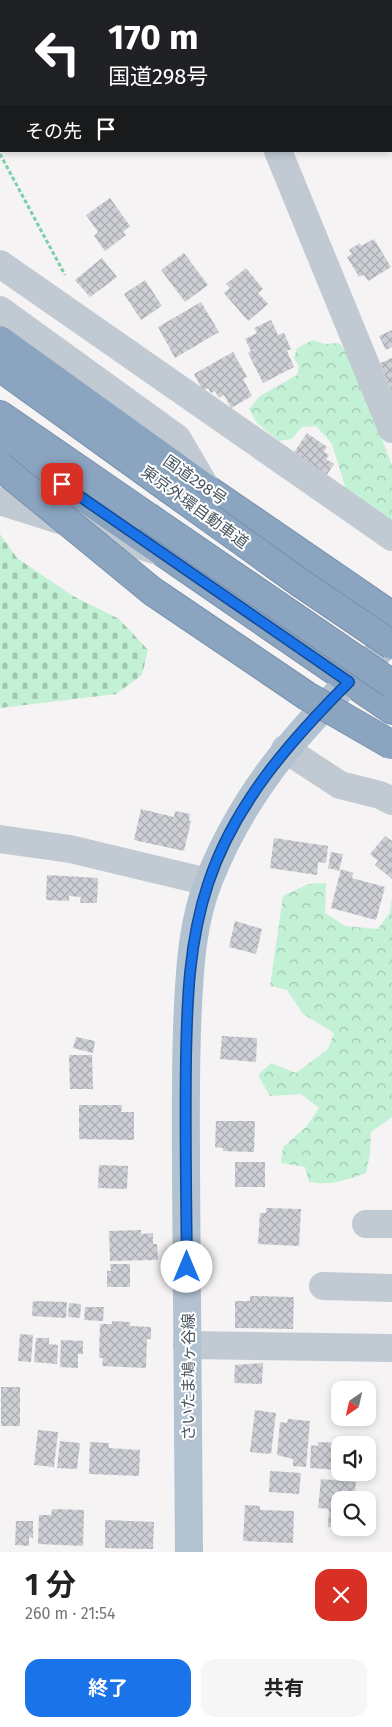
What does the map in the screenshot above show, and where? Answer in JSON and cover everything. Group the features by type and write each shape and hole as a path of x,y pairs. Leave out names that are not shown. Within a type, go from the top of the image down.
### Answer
{"highway":[{"name":"国道298号","path":"0,340 207,489 392,616"},
{"name":"東京外環自動車道","path":"0,367 299,582 392,645"},
{"name":"東京外環自動車道","path":"0,415 392,684"},
{"path":"0,440 392,710"},
{"path":"0,466 152,591 307,696 392,758"},
{"path":"299,582 392,638"},
{"path":"307,696 392,745"}],"main road":[{"name":"さいたま鳩ヶ谷線","path":"189,1552 186,1038 192,952 198,916 208,882 240,815 267,772 285,749 392,638"}],"street":[{"path":"278,152 392,429"},
{"path":"0,264 392,537"},
{"path":"0,310 177,438 207,489"},
{"path":"0,501 160,552"},
{"path":"285,749 340,785 380,795 392,801"},
{"path":"0,839 70,850 208,882"},
{"path":"323,1286 392,1288"},
{"path":"188,1344 392,1348"}],"path":[{"path":"0,154 65,276"}],"green space":[{"path":"313,340 325,344 339,343 350,357 392,465 392,528 348,496 332,444 316,426 302,427 292,439 279,441 257,423 249,409 260,396 297,375 299,366 294,358 297,348"},
{"path":"0,534 17,558 73,596 119,619 148,650 142,675 116,694 0,708"},
{"path":"326,883 325,913 345,926 378,929 390,912 392,898 392,1117 371,1132 370,1154 366,1173 331,1183 317,1183 309,1182 305,1167 281,1163 283,1147 306,1127 319,1108 301,1094 270,1096 258,1075 271,1063 296,1073 328,1049 334,1033 303,1014 287,990 270,986 283,896 308,884"}],"building":[{"path":"110,198 130,226 123,232 126,235 105,251 94,236 98,232 86,215"},
{"path":"374,239 391,267 368,281 364,275 359,277 347,257 352,254 349,250 360,243 361,246"},
{"path":"184,253 208,285 185,302 161,270"},
{"path":"102,258 117,277 90,297 75,280"},
{"path":"246,268 263,289 258,293 268,304 248,321 224,293 230,288 226,284"},
{"path":"145,280 162,306 141,320 124,294"},
{"path":"201,302 219,332 175,358 158,327"},
{"path":"271,320 278,335 284,333 291,349 287,351 294,367 263,383 248,353 251,351 245,339 257,333 254,328"},
{"path":"392,330 392,347 386,350 379,336"},
{"path":"233,352 247,377 243,379 252,396 231,408 224,395 219,398 215,391 211,393 208,388 203,391 194,374"},
{"path":"392,358 392,393 380,363"},
{"path":"307,433 327,447 324,452 329,455 326,459 334,464 326,476 293,454"},
{"path":"141,809 174,817 175,811 190,814 189,821 191,821 184,851 134,840"},
{"path":"385,836 392,841 392,879 375,865 378,861 370,854"},
{"path":"274,838 328,846 326,863 318,862 317,875 270,868"},
{"path":"331,852 343,854 339,871 328,868"},
{"path":"341,869 353,873 352,878 385,887 376,920 331,908"},
{"path":"47,875 98,878 97,903 80,903 81,897 69,896 69,901 46,900"},
{"path":"235,921 262,929 256,954 229,947"},
{"path":"222,1036 257,1038 256,1062 220,1059"},
{"path":"76,1037 95,1041 93,1053 73,1048"},
{"path":"69,1055 92,1055 93,1089 70,1089"},
{"path":"79,1105 122,1105 121,1112 134,1112 134,1140 79,1139"},
{"path":"216,1121 255,1121 254,1152 223,1151 223,1148 215,1147"},
{"path":"235,1162 265,1162 265,1187 235,1187"},
{"path":"99,1165 128,1166 127,1189 98,1188"},
{"path":"266,1208 301,1209 299,1246 258,1244 260,1213 266,1213"},
{"path":"141,1230 141,1234 153,1233 153,1244 157,1244 158,1260 110,1261 109,1231"},
{"path":"110,1264 130,1264 130,1287 107,1287 107,1271 111,1271"},
{"path":"250,1296 294,1297 293,1329 235,1328 235,1301 250,1301"},
{"path":"33,1301 67,1302 66,1318 32,1316"},
{"path":"69,1303 81,1304 80,1318 68,1317"},
{"path":"85,1307 104,1307 103,1321 84,1320"},
{"path":"112,1321 130,1322 130,1326 151,1327 151,1339 147,1339 146,1368 102,1366 103,1358 99,1358 100,1324 112,1324"},
{"path":"20,1334 33,1335 31,1362 18,1361"},
{"path":"36,1338 49,1338 49,1344 58,1345 57,1364 34,1362"},
{"path":"61,1340 83,1341 83,1354 78,1354 78,1368 60,1367"},
{"path":"263,1363 262,1384 234,1383 235,1365"},
{"path":"1,1387 20,1387 20,1426 1,1426"},
{"path":"255,1410 276,1413 271,1454 250,1452"},
{"path":"288,1419 310,1421 306,1467 293,1466 293,1459 277,1455 280,1422 287,1423"},
{"path":"38,1430 58,1432 54,1467 34,1465"},
{"path":"60,1441 80,1443 77,1469 57,1468"},
{"path":"90,1442 109,1443 109,1448 140,1450 139,1476 89,1474"},
{"path":"318,1442 331,1443 331,1469 310,1468 311,1445 318,1446"},
{"path":"270,1471 301,1473 299,1494 269,1492"},
{"path":"321,1479 356,1482 355,1491 331,1491 331,1527 328,1527 329,1509 318,1508"},
{"path":"245,1505 260,1506 260,1510 294,1511 293,1543 243,1541"},
{"path":"52,1509 84,1510 83,1546 38,1544 39,1515 51,1515"},
{"path":"105,1520 154,1522 153,1549 105,1548"},
{"path":"16,1521 33,1521 33,1538 29,1537 29,1546 15,1545"}],"route":[{"path":"62,484 349,682 315,716 267,772 240,815 222,851 208,882 198,916 192,952 186,1038 187,1267"}]}
